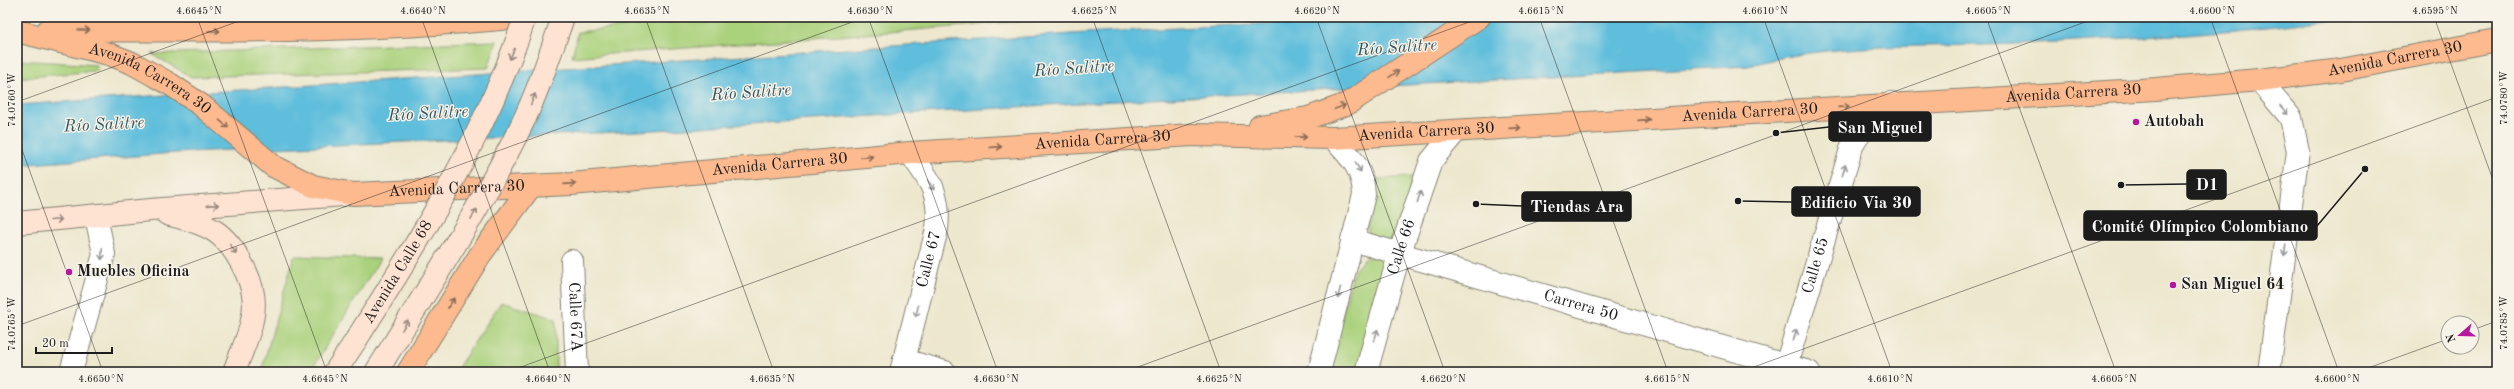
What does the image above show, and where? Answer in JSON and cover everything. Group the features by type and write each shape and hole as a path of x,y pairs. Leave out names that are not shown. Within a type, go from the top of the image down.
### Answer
{"highway":[{"name":"Avenida Carrera 30","path":"17,31 227,31 375,28 437,26 522,17"},
{"path":"1192,136 1308,118 1347,104 1362,96 1479,17"},
{"name":"Avenida Carrera 30","path":"17,31 109,54 132,63 170,84 201,105 273,166 313,186 353,194 531,186 910,153 1192,136 1333,138 1891,103 2156,89 2259,80 2341,70 2497,40"},
{"path":"408,372 480,255 531,186"}],"main road":[{"name":"Avenida Calle 68","path":"335,372 420,240 480,125 516,45 525,17"},
{"name":"Avenida Calle 68","path":"380,365 481,203 516,135 550,55 563,17"},
{"name":"Avenida Carrera 30","path":"17,223 150,210 353,194"},
{"path":"150,210 191,220 208,227 222,236 235,249 251,284 254,305 252,320 234,372"}],"street":[{"path":"2259,80 2290,118 2298,151 2269,372"},
{"name":"Calle 65","path":"1785,369 1852,146 1865,126 1891,103"},
{"name":"Calle 66","path":"1366,372 1400,255 1431,161 1456,131"},
{"path":"1319,372 1352,240 1363,205 1364,182 1361,173 1352,159 1333,138"},
{"name":"Calle 67","path":"903,366 937,229 940,209 935,190 910,153"},
{"path":"71,372 104,254 96,216"},
{"name":"Carrera 50","path":"1352,240 1785,369 1809,372"},
{"name":"Calle 67A","path":"572,261 577,372"},
{"path":"903,366 945,372"}],"green space":[{"path":"716,17 1079,17 572,57 578,32"},
{"path":"497,41 488,68 191,77 152,54"},
{"path":"17,60 97,65 97,71 17,78"},
{"path":"1412,177 1406,214 1399,232 1387,243 1369,234 1367,227 1373,205 1376,179"},
{"path":"1376,255 1383,259 1386,267 1360,372 1327,372 1354,271 1364,259"},
{"path":"294,256 380,259 310,372 261,372"},
{"path":"501,302 556,319 556,372 455,372"}],"water":[{"name":"Río Salitre","path":"1393,17 2352,17 2226,31 2099,40 1846,49 1780,58 1748,66 1063,104 639,131 189,152 17,165 17,105 1100,32"}],"place":[{"name":"Autobah","path":"2136,122"},
{"name":"San Miguel","path":"1776,133"},
{"name":"Comité Olímpico Colombiano","path":"2365,169"},
{"name":"D1","path":"2121,185"},
{"name":"Edificio Via 30","path":"1738,201"},
{"name":"Tiendas Ara","path":"1476,204"},
{"name":"Muebles Oficina","path":"69,272"},
{"name":"San Miguel 64","path":"2173,285"}]}
